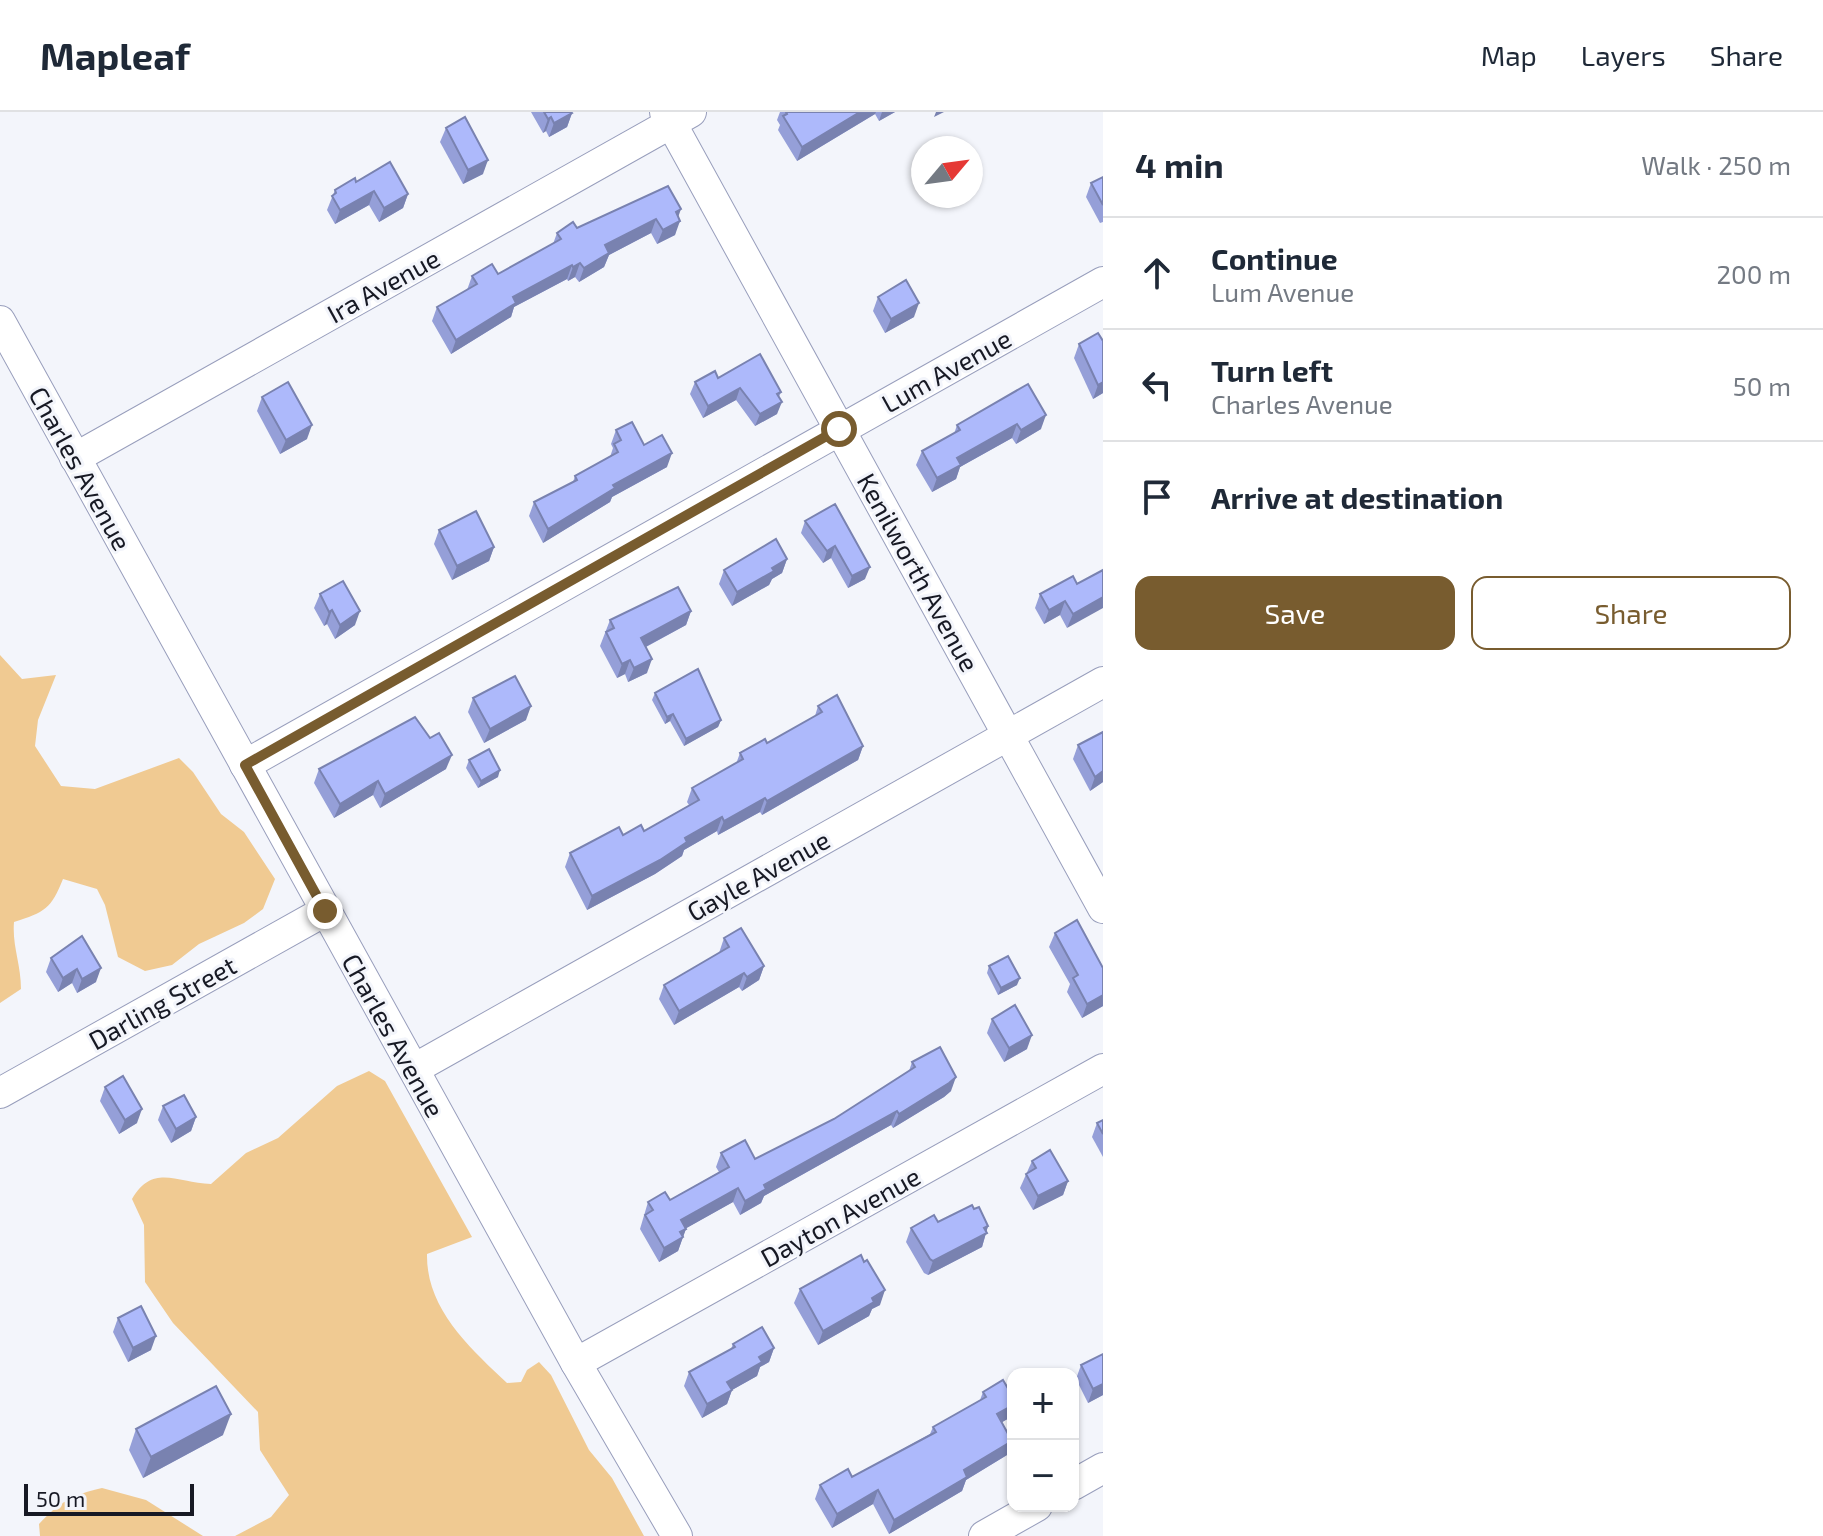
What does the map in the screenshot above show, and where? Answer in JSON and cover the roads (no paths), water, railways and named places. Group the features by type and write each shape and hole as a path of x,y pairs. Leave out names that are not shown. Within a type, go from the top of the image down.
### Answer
{"street":[{"name":"Kenilworth Avenue","path":"675,116 839,429 1010,734 1103,908"},
{"name":"Ira Avenue","path":"75,458 675,116"},
{"name":"Lum Avenue","path":"245,765 1103,282"},
{"name":"Charles Avenue","path":"0,321 576,1363 677,1536"},
{"name":"Gayle Avenue","path":"414,1069 1103,682"},
{"name":"Darling Street","path":"0,1093 325,911"},
{"name":"Dayton Avenue","path":"576,1363 1103,1069"},
{"path":"1079,1482 1103,1468"},
{"path":"984,1536 1026,1512"}]}
